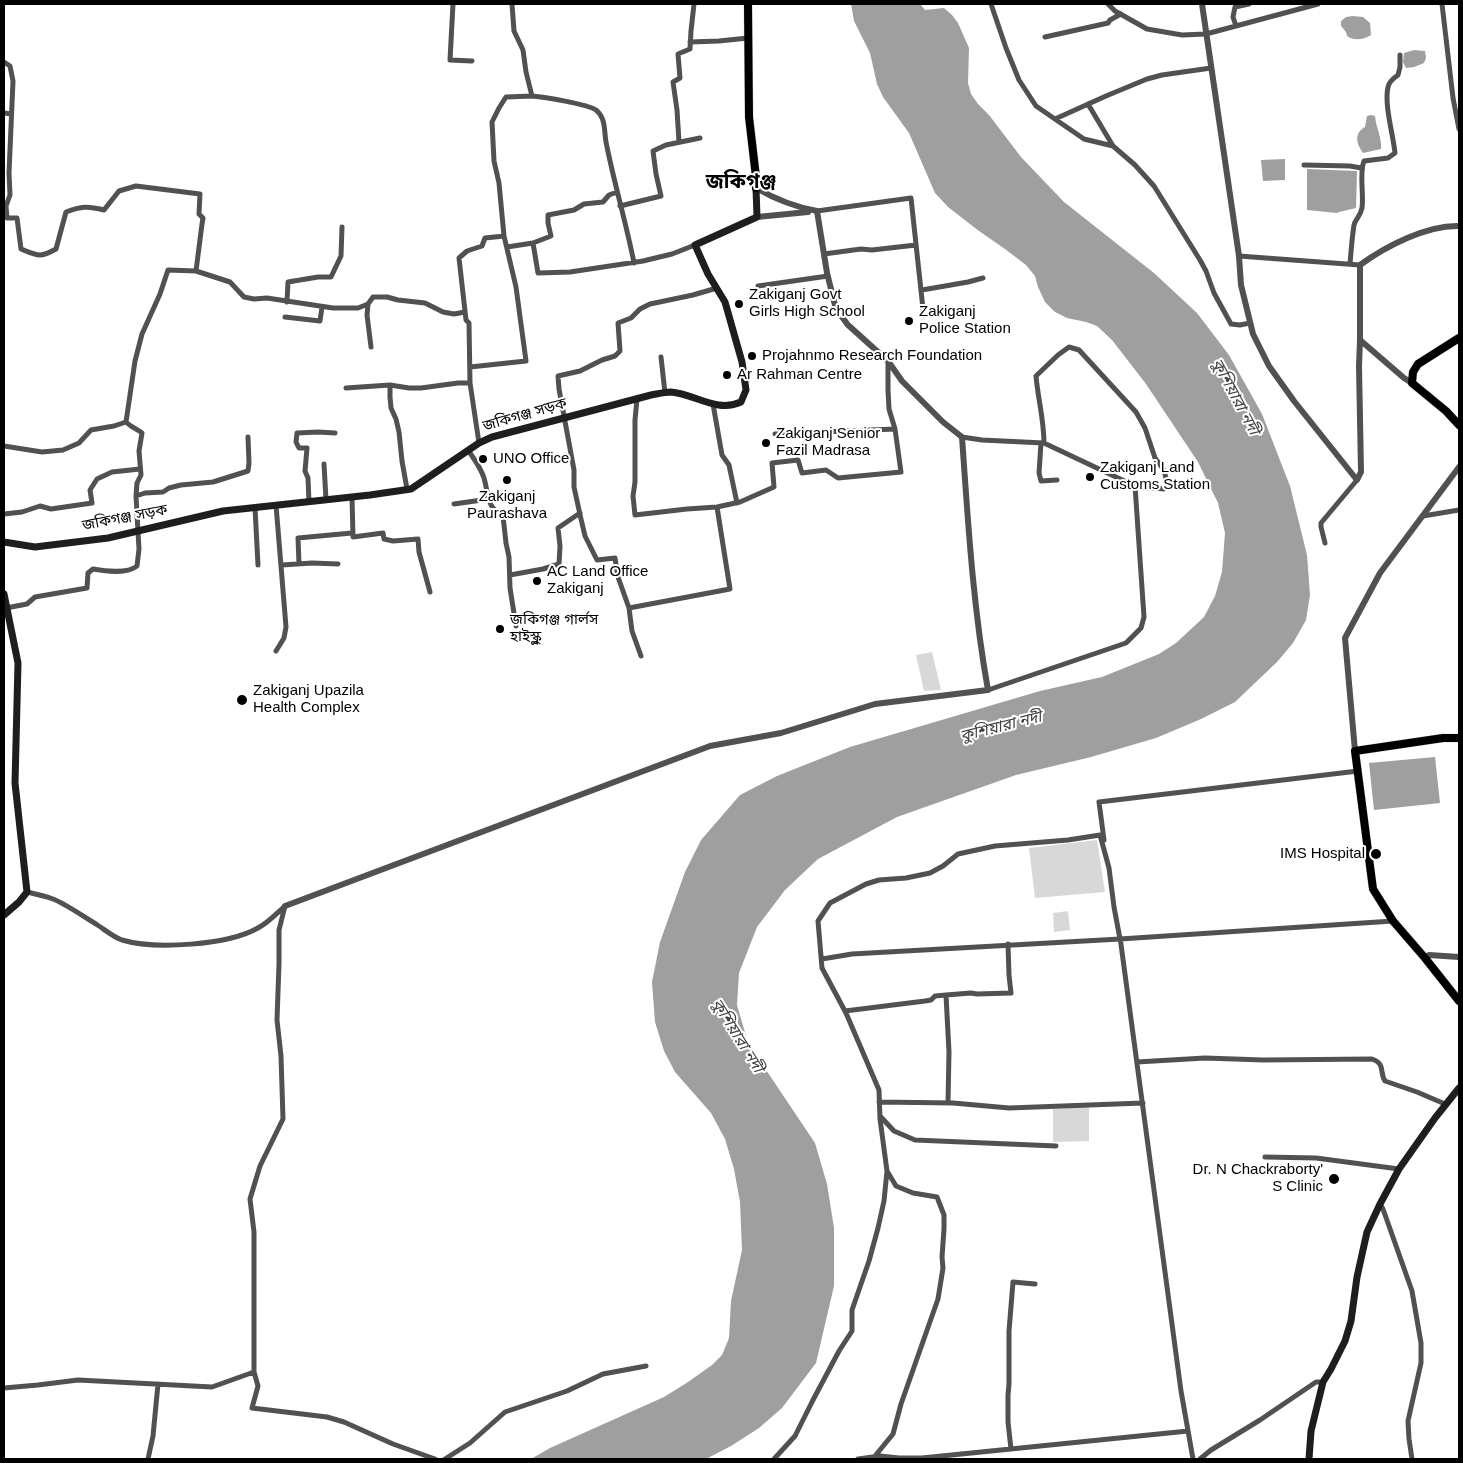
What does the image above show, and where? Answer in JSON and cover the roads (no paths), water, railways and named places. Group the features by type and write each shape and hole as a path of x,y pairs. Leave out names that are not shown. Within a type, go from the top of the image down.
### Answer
{"main road":[{"path":"695,245 757,217 756,177 749,117 748,4"},
{"name":"জকিগঞ্জ সড়ক","path":"4,542 36,547 108,538 223,511 407,490 479,443 492,437 670,392 712,404 732,406 741,402 746,390 742,362 726,302 708,274 695,245"},
{"path":"1459,338 1418,364 1413,372 1412,383 1446,411 1459,425"},
{"path":"4,594 18,663 15,783 27,892 4,915"},
{"path":"1459,738 1444,738 1356,752 1373,889 1393,921 1459,1001"},
{"path":"1309,1459 1310,1431 1323,1382 1345,1341 1351,1322 1367,1232 1400,1169 1459,1088"}],"street":[{"path":"453,4 450,24 450,60 472,61"},
{"path":"512,4 514,31 523,50 532,96"},
{"path":"679,142 673,82 680,78 678,54 690,49 694,4"},
{"path":"991,4 1019,80 1036,106 1084,139 1113,146"},
{"path":"1202,4 1239,256 1241,285 1253,334 1269,366 1294,401 1357,480"},
{"path":"1236,26 1233,17 1235,7 1249,4"},
{"path":"1112,5 1121,14 1147,29 1182,35 1206,34 1299,6 1318,4"},
{"path":"1442,4 1453,98 1459,129"},
{"path":"1045,36 1108,23 1121,14"},
{"path":"690,42 748,38"},
{"path":"1350,264 1354,222 1360,216 1362,203 1363,178 1361,168 1364,161 1388,158 1395,152 1388,107 1388,86 1392,79 1398,75 1400,55"},
{"path":"4,62 10,66 14,81 11,114 10,195 6,206 7,218 17,218 21,250 44,256 56,250 66,212 77,208 91,207 104,210 119,190 136,186 147,186 200,194 199,214 202,218 202,224 196,272"},
{"path":"1055,120 1147,79 1211,68"},
{"path":"1452,82 1459,82"},
{"path":"470,367 526,361 516,286 504,236 499,183 494,161 492,122 498,108 506,97 546,97 596,110 603,119 620,206 634,263"},
{"path":"1088,104 1113,146 1135,165 1154,186 1206,271 1214,293 1231,324 1250,323"},
{"path":"4,113 11,114"},
{"path":"620,206 661,196 653,151 666,145 700,138"},
{"path":"1304,165 1361,168"},
{"path":"756,188 794,206 817,210"},
{"path":"507,247 533,243 551,236 548,215 574,210 584,204 603,202 609,195 617,192"},
{"path":"757,217 911,198 923,309"},
{"path":"817,210 828,276 836,309 848,325 888,361 902,381 943,422 962,437 1042,443 1140,489 1154,487 1164,489 1167,483 1164,470 1155,458 1145,428 1136,412 1079,350 1069,347 1036,376 1038,399 1043,421 1042,443 1039,473 1041,481 1057,480"},
{"path":"1239,256 1360,265 1378,252 1428,230 1437,227 1459,226"},
{"path":"287,302 288,282 318,277 331,277 341,256 342,227"},
{"path":"479,443 470,383 469,323 466,320 459,258 467,251 482,246 485,238 504,236"},
{"path":"533,243 538,273 570,272 634,263 672,254 695,245"},
{"path":"824,254 916,245"},
{"path":"1325,543 1321,523 1357,480 1361,472 1360,265"},
{"path":"126,422 135,361 142,334 160,294 168,270 196,272 230,282 244,297 254,299 267,298 322,307 358,308 368,304"},
{"path":"758,286 828,276"},
{"path":"922,290 983,278"},
{"path":"641,656 632,630 629,608 618,576 615,558 597,560 585,536 574,487 574,470 558,376 580,371 615,356 620,351 618,323 631,318 640,309 650,304 693,296 717,288"},
{"path":"371,347 367,315 368,304 373,297 387,297 425,303 444,312 454,314 465,312"},
{"path":"284,317 320,321 322,307"},
{"path":"1360,340 1412,383"},
{"path":"662,357 665,393"},
{"path":"637,399 635,482 632,496 635,515 717,507 737,503 774,486 772,463 798,460 802,473 826,470 838,478 901,472 895,429 888,400 888,361"},
{"path":"346,388 390,385 422,388 470,383"},
{"path":"390,385 391,408 399,432 407,490"},
{"path":"712,404 722,455 730,465 737,503"},
{"path":"4,446 42,452 62,450 79,443 91,430 126,422"},
{"path":"6,608 28,604 35,597 87,588 88,573 92,569 107,571 133,570 137,566 139,549 136,496 137,483 141,475 140,451 142,434 126,422"},
{"path":"775,434 895,429"},
{"path":"309,502 308,478 305,471 307,448 299,448 296,442 297,433 335,433"},
{"path":"136,496 145,492 163,492 169,488 181,485 213,482 248,471 248,437"},
{"path":"962,437 972,576 988,690"},
{"path":"468,450 484,477 491,506 503,516 516,626"},
{"path":"324,464 326,500"},
{"path":"1356,752 1345,638 1380,573 1459,467"},
{"path":"4,514 22,512 40,506 51,509 92,503 90,490 97,479 112,472 140,469"},
{"path":"27,892 54,900 121,940 172,945 217,941 257,929 272,919 285,906 710,746 781,733 875,704 988,690 1126,643 1141,628 1144,617 1135,486"},
{"path":"352,497 353,537 383,533 384,540 418,539 419,552 430,592"},
{"path":"454,504 489,499"},
{"path":"276,505 286,627 284,638 276,651"},
{"path":"629,608 730,589 717,507"},
{"path":"255,508 258,565"},
{"path":"1423,516 1459,510"},
{"path":"510,575 559,564 558,528 580,513"},
{"path":"299,564 298,538 352,533"},
{"path":"282,565 338,564"},
{"path":"1193,1459 1160,1243 1120,938 1098,802 1358,770"},
{"path":"774,1459 795,1436 838,1352 852,1331 852,1310 878,1228 884,1201 887,1171 879,1090 845,1011 822,968 818,920 830,903 866,884 879,880 906,878 930,873 943,866 958,854 995,846 1068,840 1100,835 1109,868 1120,938"},
{"path":"285,906 278,930 280,964 277,1020 282,1056 283,1120 260,1166 250,1199 254,1232 254,1372 258,1386 252,1408 327,1417 344,1422 393,1444 435,1459"},
{"path":"822,959 852,954 1393,921"},
{"path":"845,1011 911,1004 931,1000 935,996 971,993 1011,993 1008,975 1008,944"},
{"path":"1425,958 1428,955 1459,957"},
{"path":"946,996 950,1052 948,1103"},
{"path":"1137,1062 1205,1058 1372,1060 1378,1061 1381,1065 1382,1077 1385,1081 1446,1104"},
{"path":"879,1102 948,1103 1009,1108 1142,1103"},
{"path":"880,1115 894,1131 915,1140 1056,1146"},
{"path":"1265,1157 1316,1158 1400,1169"},
{"path":"875,1456 893,1434 901,1404 938,1299 943,1268 944,1215 937,1197 912,1192 896,1186 887,1171"},
{"path":"1380,1204 1412,1292 1421,1343 1421,1363 1408,1421 1412,1459"},
{"path":"1010,1449 1008,1422 1009,1331 1013,1282 1034,1284"},
{"path":"445,1459 470,1443 505,1412 567,1391 603,1374 646,1366"},
{"path":"4,1388 78,1380 212,1387 254,1372"},
{"path":"1200,1459 1316,1382 1323,1382"},
{"path":"148,1459 157,1413 158,1384"},
{"path":"858,1459 875,1456 945,1458 1010,1449 1188,1431"}],"water":[{"name":"কুশিয়ারা নদী","path":"851,4 920,4 925,10 944,8 952,15 958,23 969,48 968,83 971,94 1021,157 1064,202 1154,273 1197,313 1229,355 1262,414 1290,486 1307,555 1310,595 1306,620 1293,643 1277,662 1235,702 1156,738 1091,757 1016,775 897,817 818,859 785,890 757,927 739,973 737,1005 748,1043 815,1143 827,1184 834,1228 834,1286 816,1363 782,1408 759,1428 706,1459 531,1459 550,1448 664,1397 712,1365 722,1355 729,1338 731,1301 742,1250 740,1202 734,1169 725,1139 711,1113 675,1072 664,1051 655,1022 652,982 660,942 685,872 701,840 740,795 777,776 850,747 1040,691 1102,677 1159,654 1176,643 1204,617 1215,596 1222,572 1225,533 1218,503 1198,462 1146,384 1112,340 1097,326 1067,318 1055,312 1045,302 1035,276 1026,265 948,207 935,193 909,133 883,97 877,84 870,53 854,21"},
{"path":"1346,17 1363,17 1370,23 1371,35 1359,39 1347,36 1341,26 1341,21"},
{"path":"1414,50 1425,51 1426,58 1424,63 1406,68 1403,62 1404,53"},
{"path":"1367,116 1375,116 1381,140 1381,149 1363,153 1357,139 1361,130 1365,127"},
{"path":"1285,159 1285,180 1263,181 1261,160"},
{"path":"1307,169 1357,171 1356,208 1337,213 1307,210"},
{"path":"1435,757 1440,803 1374,810 1369,763"}],"place":[{"name":"Zakiganj Govt Girls High School","path":"739,304"},
{"name":"Zakiganj Police Station","path":"909,321"},
{"name":"Projahnmo Research Foundation","path":"752,356"},
{"name":"Ar Rahman Centre","path":"727,375"},
{"name":"Zakiganj Senior Fazil Madrasa","path":"766,443"},
{"name":"UNO Office","path":"483,459"},
{"name":"Zakiganj Land Customs Station","path":"1090,477"},
{"name":"Zakiganj Paurashava","path":"507,480"},
{"name":"AC Land Office Zakiganj","path":"537,581"},
{"name":"জকিগঞ্জ গার্লস হাইস্কুল","path":"500,629"},
{"name":"Zakiganj Upazila Health Complex","path":"242,700"},
{"name":"IMS Hospital","path":"1376,854"},
{"name":"Dr. N Chackraborty' S Clinic","path":"1334,1179"}],"district":[{"name":"জকিগঞ্জ","path":"741,182"}]}
